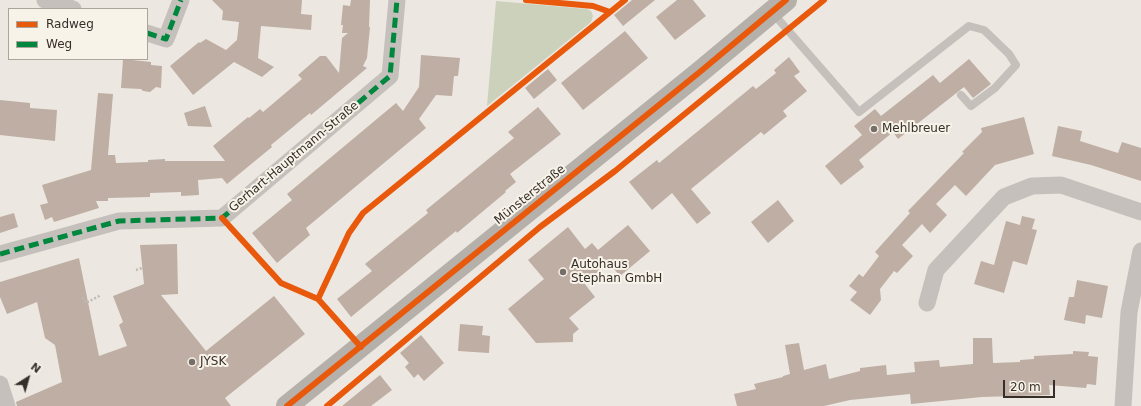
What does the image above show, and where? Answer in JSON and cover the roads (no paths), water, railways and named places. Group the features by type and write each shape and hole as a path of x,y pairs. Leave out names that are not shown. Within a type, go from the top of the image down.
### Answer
{"main road":[{"name":"Münsterstraße","path":"287,406 779,6"}],"street":[{"path":"45,0 70,8"},
{"path":"148,33 166,39 181,0"},
{"name":"Gerhart-Hauptmann-Straße","path":"0,254 118,221 222,218 390,76 397,0"},
{"path":"927,303 936,270 1004,197 1032,186 1061,185 1141,212"},
{"path":"1122,406 1129,312 1141,251"},
{"path":"0,384 7,406"}],"lane":[{"path":"779,6 859,112 969,26 984,30 1009,54 1016,65 995,88 970,106 961,95"}],"place":[{"name":"Mehlbreuer","path":"874,129"},
{"name":"Autohaus Stephan GmbH","path":"563,272"},
{"name":"JYSK","path":"192,362"}]}
